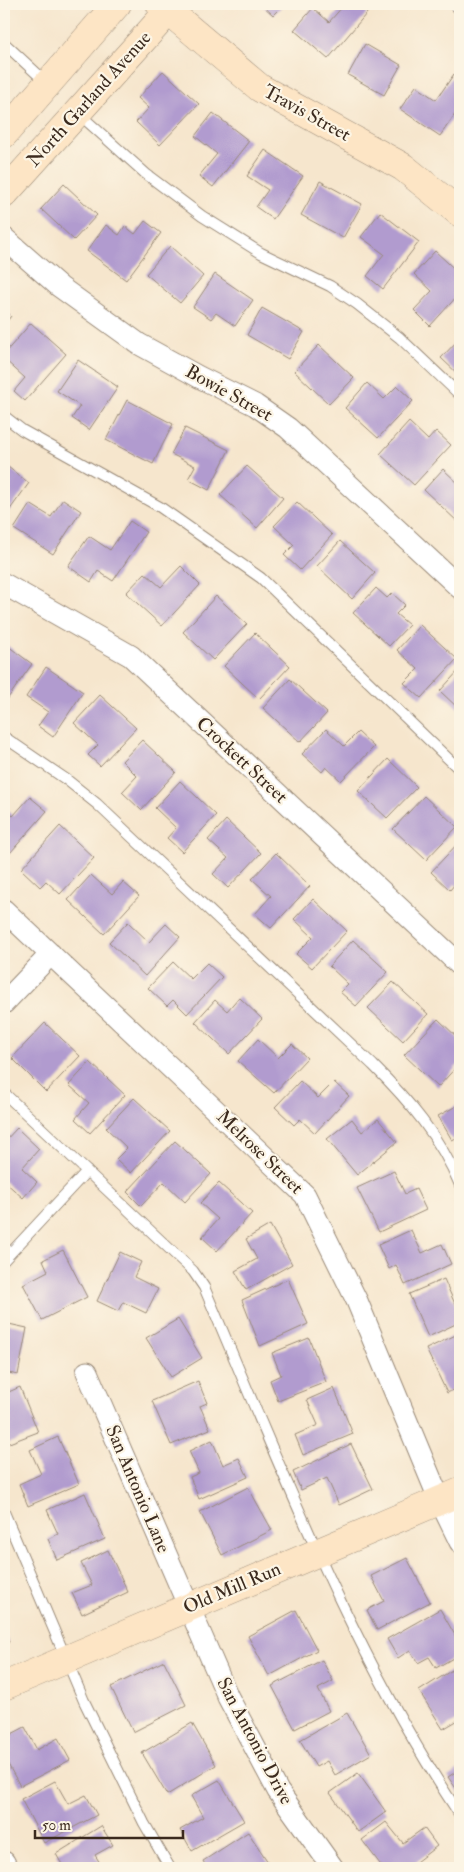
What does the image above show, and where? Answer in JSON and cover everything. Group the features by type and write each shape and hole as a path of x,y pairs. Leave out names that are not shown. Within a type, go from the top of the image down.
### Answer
{"street":[{"path":"4,134 117,4"},
{"name":"North Garland Avenue","path":"4,194 168,6"},
{"name":"Travis Street","path":"168,6 260,88 403,167 460,213"},
{"name":"Bowie Street","path":"4,238 60,287 139,344 199,377 256,405 288,428 460,588"},
{"name":"Crockett Street","path":"4,584 131,656 460,965"},
{"name":"Melrose Street","path":"4,910 305,1195 450,1496 460,1542"},
{"path":"4,1003 50,954"},
{"name":"San Antonio Lane","path":"87,1372 188,1606"},
{"name":"Old Mill Run","path":"4,1686 450,1496"},
{"name":"San Antonio Drive","path":"188,1606 228,1696 278,1791 333,1868"},
{"path":"4,1862 7,1868"}],"lane":[{"path":"454,4 460,10"},
{"path":"4,43 48,84"},
{"path":"77,112 146,174 202,216 261,253 330,286 358,304 400,338 460,395"},
{"path":"4,416 22,430 160,507 260,578 460,770"},
{"path":"4,737 68,780 97,804 373,1065 405,1097 429,1127 460,1185"},
{"path":"4,1093 193,1271 204,1287 317,1552 364,1652 428,1766 460,1815"},
{"path":"4,1260 87,1171"},
{"path":"4,1512 65,1659 132,1799 170,1868"}],"building":[{"path":"261,4 284,4 273,15"},
{"path":"345,4 368,4 372,7 328,59 294,30 313,8 329,22"},
{"path":"365,44 401,65 384,95 348,75"},
{"path":"163,71 199,104 160,145 136,122 149,108 138,98"},
{"path":"454,74 460,79 460,107 440,136 400,109 416,86 436,100"},
{"path":"213,113 249,141 213,187 199,176 217,154 195,136"},
{"path":"265,150 303,176 273,219 256,207 268,190 247,176"},
{"path":"320,181 362,204 343,238 301,215"},
{"path":"64,184 97,215 74,240 41,209"},
{"path":"380,212 419,242 383,289 367,276 384,254 361,237"},
{"path":"145,221 161,233 126,280 87,251 106,225 119,235 125,226 135,234"},
{"path":"170,246 203,276 180,303 146,274"},
{"path":"435,251 460,274 460,293 430,326 414,310 432,291 414,274"},
{"path":"215,274 253,300 235,326 216,313 211,319 193,307"},
{"path":"262,308 304,332 288,359 247,335"},
{"path":"4,309 11,316 4,325"},
{"path":"31,323 66,354 25,401 14,391 25,378 4,359 4,354"},
{"path":"460,338 460,376 441,358"},
{"path":"319,345 354,378 329,404 294,371"},
{"path":"78,360 118,387 89,430 72,418 80,406 57,391"},
{"path":"367,383 384,399 397,386 413,401 378,438 345,408"},
{"path":"127,400 173,424 153,464 106,440"},
{"path":"409,422 428,440 436,431 451,445 414,485 380,454"},
{"path":"185,428 229,450 209,490 188,479 195,466 171,454"},
{"path":"4,464 29,483 4,518"},
{"path":"247,466 283,498 257,528 220,495"},
{"path":"443,469 460,485 459,523 424,490"},
{"path":"63,499 81,511 53,554 14,529 30,504 51,517"},
{"path":"297,502 332,535 300,570 284,555 294,545 274,526"},
{"path":"130,521 146,532 113,581 98,571 91,582 68,566 89,536 110,550"},
{"path":"340,541 375,573 352,599 317,566"},
{"path":"181,566 200,585 162,626 126,593 145,573 161,587"},
{"path":"376,588 387,598 392,593 405,605 396,614 409,625 389,646 353,613"},
{"path":"216,596 247,624 213,660 183,632"},
{"path":"420,625 457,659 421,698 404,683 418,669 397,650"},
{"path":"255,633 290,666 259,699 224,666"},
{"path":"4,643 32,664 6,701 4,699"},
{"path":"46,667 83,692 53,737 38,726 48,712 26,697"},
{"path":"460,669 460,710 440,691"},
{"path":"290,679 327,713 300,742 263,708"},
{"path":"100,695 136,728 100,766 88,755 98,745 74,723"},
{"path":"326,729 344,746 358,732 374,747 341,781 326,767 322,772 302,754"},
{"path":"142,740 176,772 141,810 122,792 137,776 122,761"},
{"path":"388,759 417,787 387,818 358,791"},
{"path":"180,781 216,815 182,852 167,838 176,828 155,808"},
{"path":"424,796 457,827 426,860 393,829"},
{"path":"30,797 47,811 10,853 4,848 4,808 13,816"},
{"path":"226,820 261,853 228,888 213,874 228,858 208,840"},
{"path":"60,826 94,858 60,894 46,881 40,887 21,869"},
{"path":"460,841 460,888 455,884 450,890 431,872"},
{"path":"276,853 310,886 271,928 255,914 271,896 252,879"},
{"path":"91,875 112,894 123,882 139,896 104,934 68,900"},
{"path":"313,899 347,931 312,968 296,954 313,937 294,919"},
{"path":"128,922 149,942 166,924 180,937 145,976 109,942"},
{"path":"353,940 388,972 356,1006 340,992 348,984 329,966"},
{"path":"173,962 191,979 207,963 222,977 187,1014 173,1000 167,1006 148,988"},
{"path":"393,982 428,1014 403,1041 368,1008"},
{"path":"239,997 262,1019 229,1054 195,1022 215,1000 227,1011"},
{"path":"438,1019 460,1040 460,1063 438,1087 404,1055"},
{"path":"45,1023 80,1056 46,1092 12,1058"},
{"path":"258,1039 278,1058 292,1044 307,1058 274,1093 238,1061"},
{"path":"90,1062 125,1095 90,1133 75,1119 89,1103 69,1085"},
{"path":"300,1081 318,1098 334,1082 349,1096 315,1133 300,1119 294,1125 275,1107"},
{"path":"134,1098 170,1131 131,1173 116,1159 127,1148 106,1128"},
{"path":"460,1104 460,1136 452,1140 438,1116"},
{"path":"352,1119 362,1132 378,1119 397,1142 357,1175 327,1139"},
{"path":"17,1128 39,1149 22,1168 37,1182 23,1198 4,1181 4,1142"},
{"path":"175,1141 211,1174 185,1202 164,1182 141,1206 127,1192"},
{"path":"394,1171 405,1194 416,1189 426,1210 379,1232 357,1188"},
{"path":"219,1183 252,1213 217,1251 202,1237 218,1219 200,1203"},
{"path":"270,1225 292,1264 246,1290 235,1271 257,1259 246,1239"},
{"path":"411,1230 422,1253 442,1244 451,1264 405,1285 396,1265 389,1269 378,1245"},
{"path":"63,1250 87,1297 42,1320 23,1284 48,1271 43,1260"},
{"path":"120,1252 141,1262 134,1277 158,1289 146,1313 123,1302 118,1311 97,1301"},
{"path":"288,1279 308,1324 260,1346 242,1300"},
{"path":"444,1279 455,1304 460,1302 460,1322 428,1337 409,1294"},
{"path":"178,1319 202,1358 171,1377 146,1338"},
{"path":"4,1323 27,1328 18,1375 4,1372"},
{"path":"460,1333 460,1387 447,1393 426,1349"},
{"path":"309,1338 326,1382 278,1401 270,1380 281,1375 272,1353"},
{"path":"198,1381 207,1403 200,1406 210,1429 171,1445 152,1401"},
{"path":"20,1387 38,1432 4,1445 4,1394"},
{"path":"334,1388 353,1434 303,1455 295,1435 318,1425 307,1400"},
{"path":"460,1400 460,1412 456,1402"},
{"path":"58,1437 79,1484 28,1506 19,1484 41,1474 30,1450"},
{"path":"212,1440 223,1465 239,1458 248,1477 199,1499 190,1477 199,1473 189,1451"},
{"path":"351,1444 373,1489 339,1505 327,1478 301,1490 293,1472"},
{"path":"248,1487 272,1530 222,1555 200,1512"},
{"path":"85,1493 105,1539 57,1560 48,1539 58,1534 47,1510"},
{"path":"108,1550 128,1592 82,1614 72,1593 92,1585 81,1563"},
{"path":"407,1558 430,1602 377,1630 367,1610 384,1601 371,1576"},
{"path":"440,1609 460,1644 460,1654 436,1668 429,1657 418,1663 410,1650 398,1658 387,1639"},
{"path":"296,1610 317,1650 269,1676 248,1636"},
{"path":"4,1631 9,1642 4,1645"},
{"path":"322,1660 333,1681 318,1689 329,1711 295,1729 272,1686"},
{"path":"164,1661 186,1705 133,1732 111,1687"},
{"path":"460,1665 460,1719 443,1729 419,1691"},
{"path":"347,1713 371,1754 335,1775 327,1761 316,1767 300,1740"},
{"path":"192,1723 216,1765 167,1795 142,1753"},
{"path":"25,1727 37,1750 58,1738 70,1760 20,1786 4,1757 4,1738"},
{"path":"460,1769 460,1794 448,1777"},
{"path":"358,1773 386,1812 358,1832 330,1793"},
{"path":"219,1780 244,1821 192,1851 180,1830 203,1817 191,1796"},
{"path":"55,1781 68,1804 86,1795 97,1815 44,1843 21,1799"},
{"path":"386,1822 403,1843 424,1828 437,1846 408,1868 383,1868 362,1840"},
{"path":"101,1826 113,1845 95,1855 103,1868 64,1868 56,1854"},
{"path":"248,1832 272,1868 207,1868 203,1861"}]}
